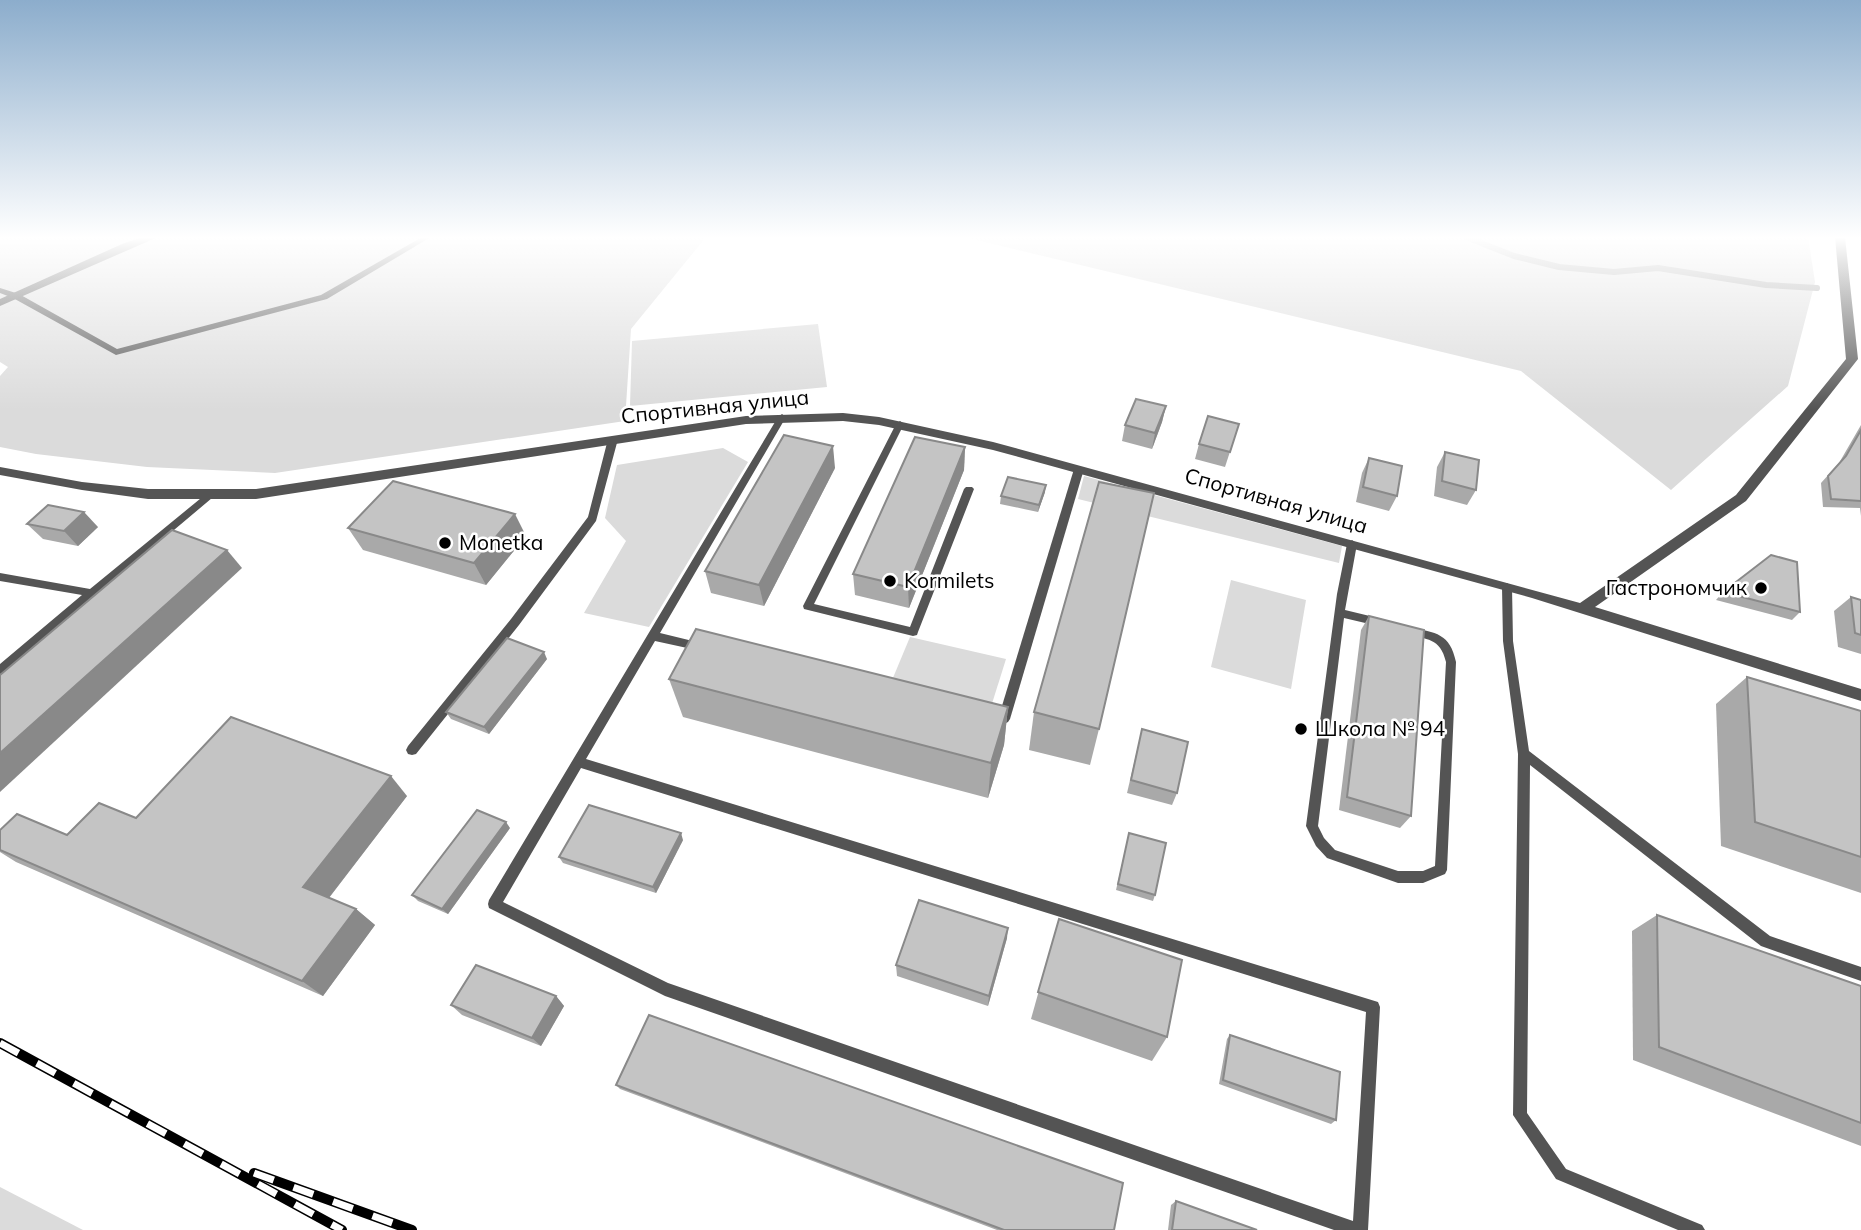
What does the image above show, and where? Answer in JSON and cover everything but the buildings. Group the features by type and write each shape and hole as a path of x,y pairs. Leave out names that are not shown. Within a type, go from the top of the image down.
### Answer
{"street":[{"path":"0,303 20,294"},
{"path":"1583,608 1741,498 1852,359 1846,294"},
{"name":"Спортивная улица","path":"0,471 82,486 148,494 256,494 613,439 782,418 843,417 900,424 1079,469 1583,608 1861,695"}],"lane":[{"path":"12,294 117,352 329,294"},
{"path":"578,762 1373,1007 1358,1230 665,989 494,904 578,762 653,636 782,418"},
{"path":"900,424 807,606 913,632 969,489"},
{"path":"412,750 515,622 593,517 613,439"},
{"path":"990,719 1003,722 1079,469"},
{"path":"0,670 209,496"},
{"path":"1352,544 1340,613 1312,826 1320,842 1331,853 1398,877 1423,877 1441,870 1451,662 1449,647 1440,639 1402,629"},
{"path":"0,577 91,593"},
{"path":"1507,587 1508,641 1524,754 1520,1115 1560,1174 1697,1230"},
{"path":"1340,613 1390,626"},
{"path":"653,636 709,649"},
{"path":"1524,754 1766,941 1861,974"}],"shaded area":[{"path":"0,294 659,294 631,329 625,421 275,473 147,467 0,447 0,376 8,367 0,362"},
{"path":"1203,294 1812,294 1788,386 1671,490 1521,371"},
{"path":"818,324 827,387 630,406 632,341"},
{"path":"723,448 748,462 649,627 584,613 626,541 605,518 617,465"},
{"path":"1084,476 1342,546 1339,563 1078,499"},
{"path":"1231,580 1306,600 1291,689 1211,667"},
{"path":"910,637 1006,659 990,710 890,685"},
{"path":"0,1187 83,1230 0,1230"}],"railway":[{"path":"0,1043 342,1230"},
{"path":"254,1173 412,1230"}],"place":[{"name":"Monetka","path":"445,543"},
{"name":"Kormilets","path":"890,581"},
{"name":"Гастрономчик","path":"1761,588"},
{"name":"Школа № 94","path":"1301,729"}]}
